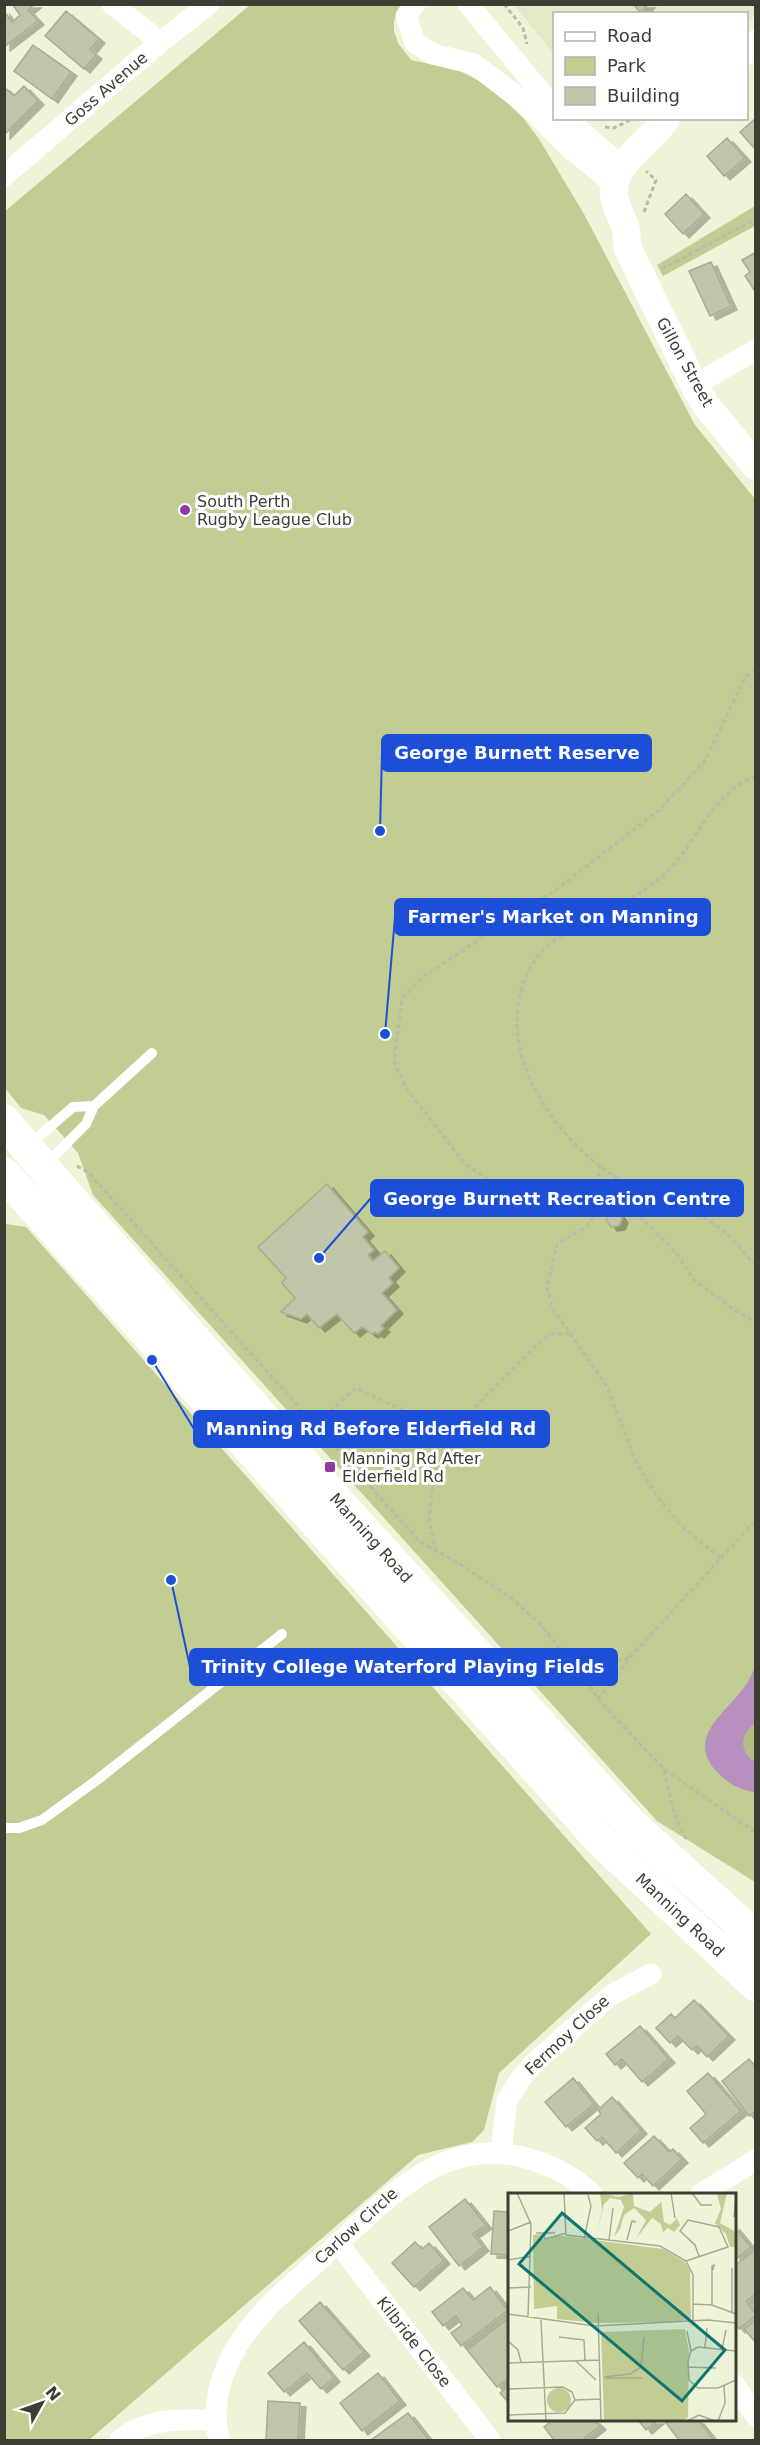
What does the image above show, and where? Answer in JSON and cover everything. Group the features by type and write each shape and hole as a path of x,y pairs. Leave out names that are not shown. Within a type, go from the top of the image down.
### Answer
{"main road":[{"name":"Manning Road","path":"4,1121 24,1173 602,1842 756,1985"},
{"name":"Manning Road","path":"24,1173 319,1481 629,1822 756,1938"}],"street":[{"path":"112,4 149,33 158,44"},
{"name":"Goss Avenue","path":"4,176 158,44 209,4"},
{"path":"415,4 406,16 415,43 433,54 474,64 525,103 616,163"},
{"path":"468,4 553,106"},
{"path":"568,120 616,163"},
{"path":"616,163 659,131 664,120"},
{"name":"Gillon Street","path":"616,163 614,196 626,228 628,249 706,405 756,466"},
{"path":"694,384 756,350"},
{"path":"712,1944 756,1956"},
{"name":"Fermoy Close","path":"501,2152 507,2100 521,2078 534,2063 610,1995 651,1974"},
{"name":"Carlow Circle","path":"216,2430 225,2370 242,2336 258,2315 393,2192 416,2176 455,2159 501,2152 550,2166 591,2193"},
{"path":"703,2193 756,2160"},
{"name":"Kilbride Close","path":"338,2243 490,2440"},
{"path":"736,2385 755,2412"},
{"path":"120,2440 142,2427 169,2421 216,2430"}],"lane":[{"path":"24,1173 86,1124 94,1106 152,1053"},
{"path":"24,1173 73,1107 94,1106"},
{"path":"4,1828 19,1828 42,1820 106,1773 282,1634"}],"path":[{"path":"504,4 522,28 527,44"},
{"path":"595,127 614,128 630,120"},
{"path":"614,128 616,163 656,180 643,216"},
{"path":"662,269 756,219"},
{"path":"658,260 667,279"},
{"path":"756,670 746,676 704,762 659,810 557,889 424,976 402,999 394,1062 407,1089 465,1164 518,1200 550,1204 608,1203 637,1214 678,1256 694,1280 740,1314 756,1322"},
{"path":"756,777 737,786 714,806 698,833 669,870 620,906 548,945 528,971 521,987 517,1032 530,1078 545,1106 563,1132 600,1165 635,1188 693,1210 720,1227 756,1266"},
{"path":"600,1165 593,1217 586,1227 557,1244 547,1288 553,1309 606,1385 636,1462 657,1496 681,1526 722,1558"},
{"path":"24,1173 88,1172 313,1426 420,1542 510,1597 542,1626 598,1698 664,1769 756,1833"},
{"path":"436,1551 429,1521 433,1481 452,1433 541,1341 552,1334 571,1334"},
{"path":"313,1426 356,1388 452,1433"},
{"path":"598,1698 631,1656 756,1520"},
{"path":"572,1665 590,1661 621,1661 631,1656"},
{"path":"664,1769 675,1815 689,1844"}],"shaded area":[{"path":"755,4 756,14 748,21 748,12 553,12 553,53 514,5"},
{"path":"755,1661 755,1724 746,1732 743,1743 746,1754 755,1762 755,1792 734,1785 716,1771 706,1755 706,1741 711,1727 720,1714 743,1689 751,1675"}],"green space":[{"path":"250,5 402,5 394,21 394,31 398,43 411,60 458,70 479,81 524,119 539,139 584,214 695,425 755,499 755,1882 657,1821 93,1195 78,1153 44,1115 21,1108 5,1088 4,212"},
{"path":"755,206 755,226 663,276 657,265"},
{"path":"4,1225 26,1227 651,1934 499,2073 484,2130 472,2142 418,2155 89,2440 5,2440"},
{"path":"755,1724 755,1762 746,1754 743,1743 746,1732"}],"building":[{"path":"12,4 35,4 28,10 38,21 4,47 4,11 12,22 20,15"},
{"path":"633,4 649,4 640,12"},
{"path":"66,11 99,39 90,50 96,55 84,69 45,36"},
{"path":"33,45 71,72 52,99 14,71"},
{"path":"24,86 38,101 4,135 4,87 14,96"},
{"path":"756,118 756,150 740,132"},
{"path":"727,138 745,158 724,176 707,156"},
{"path":"686,194 704,214 683,234 665,214"},
{"path":"756,252 756,293 745,276 750,272 742,260"},
{"path":"711,262 731,306 710,316 689,271"},
{"path":"327,1184 368,1232 363,1237 374,1250 368,1255 373,1261 385,1251 399,1268 389,1278 393,1283 382,1293 397,1310 381,1326 384,1328 378,1334 375,1332 372,1334 362,1327 354,1333 337,1314 319,1328 307,1314 301,1319 281,1312 295,1298 282,1283 286,1278 258,1247"},
{"path":"610,1213 618,1213 622,1219 619,1226 611,1227 606,1220"},
{"path":"694,2000 729,2036 707,2057 697,2046 692,2050 678,2036 670,2043 656,2028 671,2014 675,2018"},
{"path":"640,2026 669,2059 642,2082 622,2059 615,2065 606,2054"},
{"path":"749,2059 756,2067 756,2111 749,2116 722,2081"},
{"path":"708,2073 741,2111 703,2143 690,2128 706,2114 687,2091"},
{"path":"573,2078 594,2104 566,2127 545,2102"},
{"path":"612,2097 641,2130 616,2153 602,2137 597,2141 585,2128 601,2114 598,2110"},
{"path":"654,2136 669,2152 673,2149 682,2159 653,2186 642,2174 638,2178 624,2163"},
{"path":"465,2199 486,2225 473,2234 483,2247 459,2266 429,2227"},
{"path":"494,2211 508,2212 508,2255 491,2254"},
{"path":"736,2228 751,2247 736,2259"},
{"path":"415,2242 422,2249 429,2243 444,2260 414,2287 392,2263"},
{"path":"755,2250 756,2294 746,2301 756,2315 739,2329 736,2325 736,2264"},
{"path":"490,2287 508,2310 461,2346 451,2333 462,2325 456,2316 443,2326 432,2312 463,2288 473,2300"},
{"path":"320,2302 364,2352 343,2370 299,2321"},
{"path":"508,2319 508,2379 497,2387 467,2350"},
{"path":"756,2320 756,2343 744,2329"},
{"path":"304,2342 334,2378 321,2389 307,2373 284,2392 268,2373"},
{"path":"378,2373 400,2401 362,2431 340,2403"},
{"path":"508,2387 508,2402 500,2393"},
{"path":"268,2401 300,2403 298,2440 266,2440"},
{"path":"408,2413 429,2440 371,2440"},
{"path":"552,2421 595,2421 600,2426 582,2440 554,2440 544,2427"},
{"path":"639,2421 657,2421 646,2430"},
{"path":"699,2421 714,2440 679,2440 666,2423"}],"place":[{"name":"South Perth Rugby League Club","path":"185,510"},
{"name":"George Burnett Reserve","path":"380,831"},
{"name":"Farmer's Market on Manning","path":"385,1034"},
{"name":"George Burnett Recreation Centre","path":"319,1258"},
{"name":"Manning Rd Before Elderfield Rd","path":"152,1360"},
{"name":"Manning Rd After Elderfield Rd","path":"330,1467"},
{"name":"Trinity College Waterford Playing Fields","path":"171,1580"}]}
